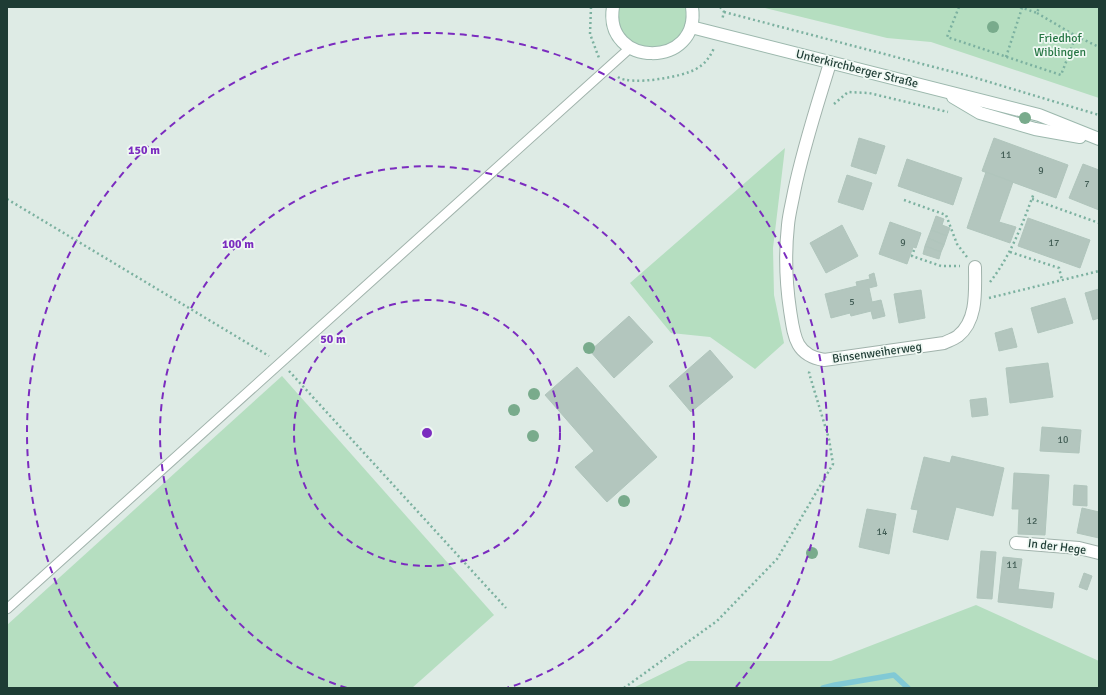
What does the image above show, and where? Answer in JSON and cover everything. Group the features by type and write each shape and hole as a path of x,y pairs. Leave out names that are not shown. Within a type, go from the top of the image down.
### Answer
{"street":[{"path":"613,7 612,14 614,27 620,39 630,48 647,54 666,52 676,47 685,38 691,27 693,15 692,7"},
{"name":"Unterkirchberger Straße","path":"691,27 1039,115 1099,140"},
{"name":"Binsenweiherweg","path":"830,63 800,166 788,225 787,286 794,334 798,346 806,354 815,359 824,360 944,343 958,336 972,315 975,301 975,266"},
{"name":"In der Hege","path":"1016,543 1079,548 1099,553"}],"lane":[{"path":"7,608 630,48"}],"path":[{"path":"959,7 947,37 1061,75 1076,36"},
{"path":"1006,57 1021,7 1037,13 1076,36 1099,47"},
{"path":"1037,13 1039,7"},
{"path":"724,12 976,78 1099,115"},
{"path":"832,110 835,103 848,92 869,93 954,114"},
{"path":"975,301 999,270 1015,243 1034,193"},
{"path":"7,199 280,362 506,608"},
{"path":"1032,199 1099,223"},
{"path":"904,200 946,216 956,244 975,266"},
{"path":"914,250 912,256 941,266 975,266"},
{"path":"1010,252 1059,268 1062,280"},
{"path":"975,301 1099,271"},
{"path":"624,688 717,621 778,559 833,464 829,439 809,373 815,359"}],"green space":[{"path":"613,7 692,7 691,27 659,54 621,39"},
{"name":"Friedhof Wiblingen","path":"761,7 1099,7 1099,98 931,42 887,38"},
{"path":"785,148 773,248 774,295 784,343 755,369 710,337 671,333 630,283"},
{"path":"282,376 494,615 412,688 7,688 7,625"},
{"path":"976,605 1099,661 1099,688 633,688 688,661 831,661"}],"building":[{"path":"859,138 885,146 876,174 851,166"},
{"path":"994,138 1068,165 1056,198 982,171"},
{"path":"907,159 962,178 953,205 898,186"},
{"path":"1083,164 1099,170 1099,210 1069,198"},
{"path":"986,172 1013,182 999,222 1016,227 1010,243 967,228"},
{"path":"847,175 872,183 863,210 838,202"},
{"path":"936,216 944,219 942,225 950,228 947,236 931,230"},
{"path":"1028,218 1090,240 1080,268 1018,246"},
{"path":"890,222 921,233 916,248 913,247 907,264 879,254"},
{"path":"842,225 858,256 826,273 810,243"},
{"path":"931,230 947,236 944,245 928,238"},
{"path":"928,238 944,245 941,252 925,246"},
{"path":"925,246 941,252 939,259 923,254"},
{"path":"874,273 877,286 869,288 872,302 881,300 885,316 873,319 871,311 851,316 850,313 831,318 825,294 857,286 856,282 870,279 869,275"},
{"path":"1099,289 1099,318 1093,320 1085,293"},
{"path":"921,290 925,318 899,323 894,294"},
{"path":"1065,298 1073,323 1038,333 1031,308"},
{"path":"629,316 653,342 614,378 590,351"},
{"path":"1012,328 1017,347 999,351 995,333"},
{"path":"710,350 733,377 691,412 669,386"},
{"path":"1048,363 1053,397 1010,403 1006,368"},
{"path":"577,367 657,457 607,502 575,467 594,451 545,395"},
{"path":"986,398 988,415 972,417 970,400"},
{"path":"1042,427 1081,430 1079,453 1040,451"},
{"path":"952,456 1004,468 993,516 956,507 948,540 913,532 918,510 911,509 924,457 950,463"},
{"path":"1014,473 1049,475 1045,535 1018,534 1019,509 1012,509"},
{"path":"1074,485 1087,486 1087,506 1073,505"},
{"path":"1082,508 1099,512 1099,538 1077,533"},
{"path":"867,509 896,514 889,554 859,547"},
{"path":"981,551 996,552 992,599 977,598"},
{"path":"1003,557 1022,559 1018,589 1054,593 1052,608 998,602"},
{"path":"1084,573 1092,576 1087,590 1079,587"}],"waterway":[{"path":"823,688 894,675 908,688"}]}
